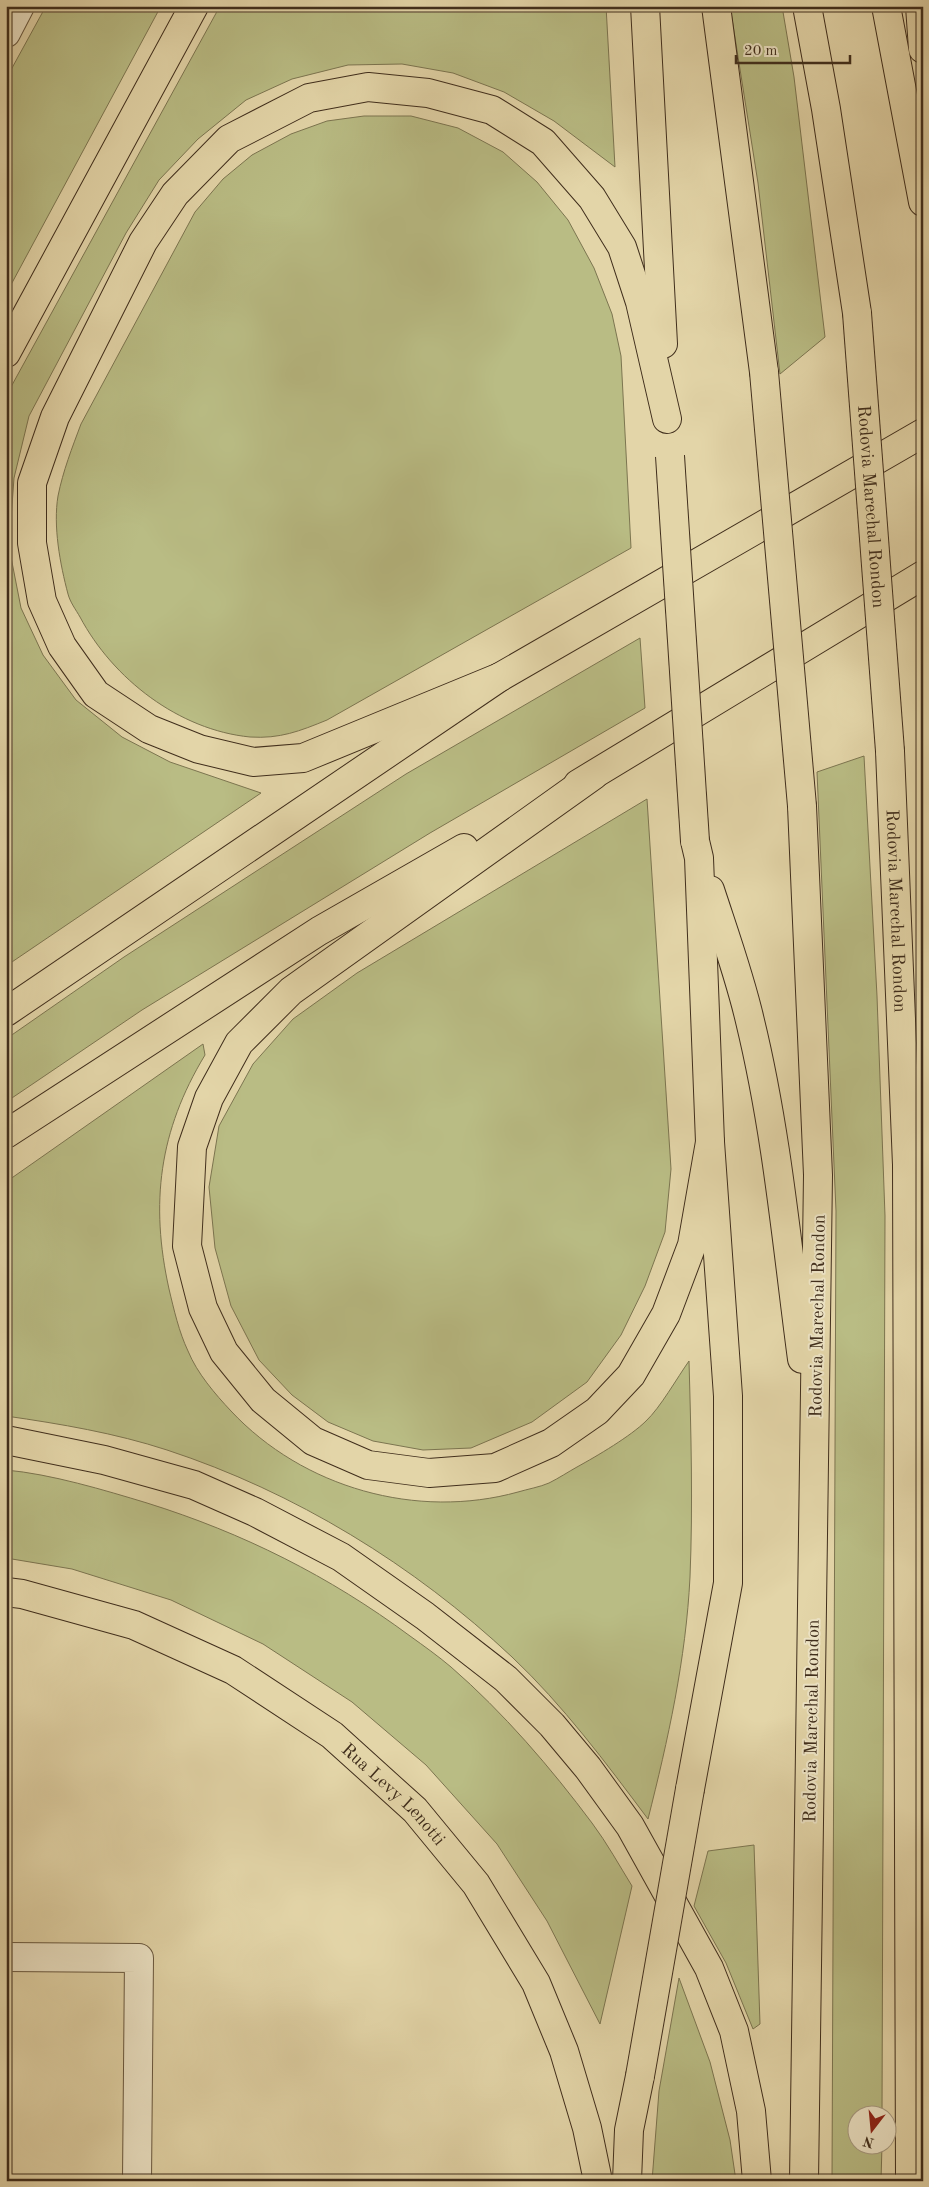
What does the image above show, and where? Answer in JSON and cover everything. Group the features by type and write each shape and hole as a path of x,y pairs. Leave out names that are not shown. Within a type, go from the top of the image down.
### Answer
{"highway":[{"path":"6,353 194,6"},
{"path":"627,2181 629,2130 728,1583 728,1396 710,1142 697,850 667,419 646,6"},
{"name":"Rodovia Marechal Rondon","path":"716,6 764,372 802,806 818,1175 804,2181"},
{"name":"Rodovia Marechal Rondon","path":"807,6 826,109 857,314 890,751 907,1165 910,2181"},
{"path":"886,6 923,202"},
{"path":"920,6 923,49"},
{"path":"500,678 303,758 253,762 199,749 149,729 96,694 62,646 42,601 32,543 32,483 55,417 143,242 175,194 229,139 310,98 368,87 428,93 492,110 543,142 592,198 622,247 640,302 667,419"},
{"path":"6,1012 500,678 923,433"},
{"path":"6,1134 319,931 594,775 923,575"},
{"path":"594,775 291,991 239,1043 209,1098 192,1147 187,1246 203,1308 224,1352 263,1400 314,1441 368,1465 429,1473 494,1468 551,1443 597,1411 630,1375 666,1314 692,1245 710,1142"},
{"path":"697,850 750,1020 772,1125 815,1460"},
{"path":"6,1440 104,1460 185,1483 255,1512 341,1557 425,1616 506,1679 588,1768 630,1826 709,1968 736,2040 751,2111 757,2181"},
{"name":"Rua Levy Lenotti","path":"6,1592 22,1594 134,1625 233,1670 332,1735 416,1810 476,1884 536,1983 564,2051 587,2128 598,2181"}],"street":[{"path":"6,33 20,6"},
{"path":"6,1957 140,1958 137,2181"}],"green space":[{"path":"46,6 161,6 6,294 6,79"},
{"path":"220,6 606,6 615,167 554,121 504,92 453,73 402,64 348,65 292,79 246,100 198,139 159,180 126,233 29,416 14,478 9,547 21,608 43,655 76,700 122,737 170,762 261,793 6,966 6,396"},
{"path":"730,6 782,6 794,77 825,337 780,374 758,183"},
{"path":"364,116 411,116 458,128 503,152 537,182 568,220 594,268 612,314 621,356 631,548 327,720 299,731 271,737 250,737 224,732 198,724 151,698 110,661 94,640 70,600 62,570 56,520 60,487 81,424 195,212 223,179 252,155 291,134 327,121"},
{"path":"640,638 645,708 430,833 142,1010 6,1102 6,1039 124,957 406,774"},
{"path":"864,756 877,996 885,1216 882,2104 846,2104 846,2154 882,2154 881,2181 832,2181 836,1211 817,772"},
{"path":"647,799 671,1169 665,1232 645,1286 621,1335 587,1382 532,1422 471,1448 423,1450 373,1441 328,1422 292,1395 259,1360 231,1306 215,1248 209,1187 219,1126 253,1064 293,1019 357,973"},
{"path":"203,1044 205,1055 189,1083 177,1112 168,1140 163,1168 160,1197 160,1227 169,1289 185,1344 196,1367 207,1383 231,1411 260,1438 292,1460 327,1478 364,1491 402,1499 441,1502 480,1500 518,1492 553,1481 604,1452 632,1433 657,1409 689,1361 692,1496 688,1608 675,1699 648,1819 600,1756 531,1675 474,1623 435,1592 394,1562 351,1535 261,1487 215,1467 167,1450 88,1430 6,1416 6,1182"},
{"path":"6,1470 59,1479 130,1498 183,1515 251,1542 317,1575 379,1614 431,1651 470,1684 526,1741 560,1782 608,1846 632,1886 600,2024 547,1921 497,1844 426,1765 352,1702 263,1644 171,1600 72,1569 6,1558"},
{"path":"754,1845 760,2024 753,2029 726,1963 694,1906 708,1851"},
{"path":"679,1978 710,2062 730,2140 736,2181 652,2181 659,2091"}]}
